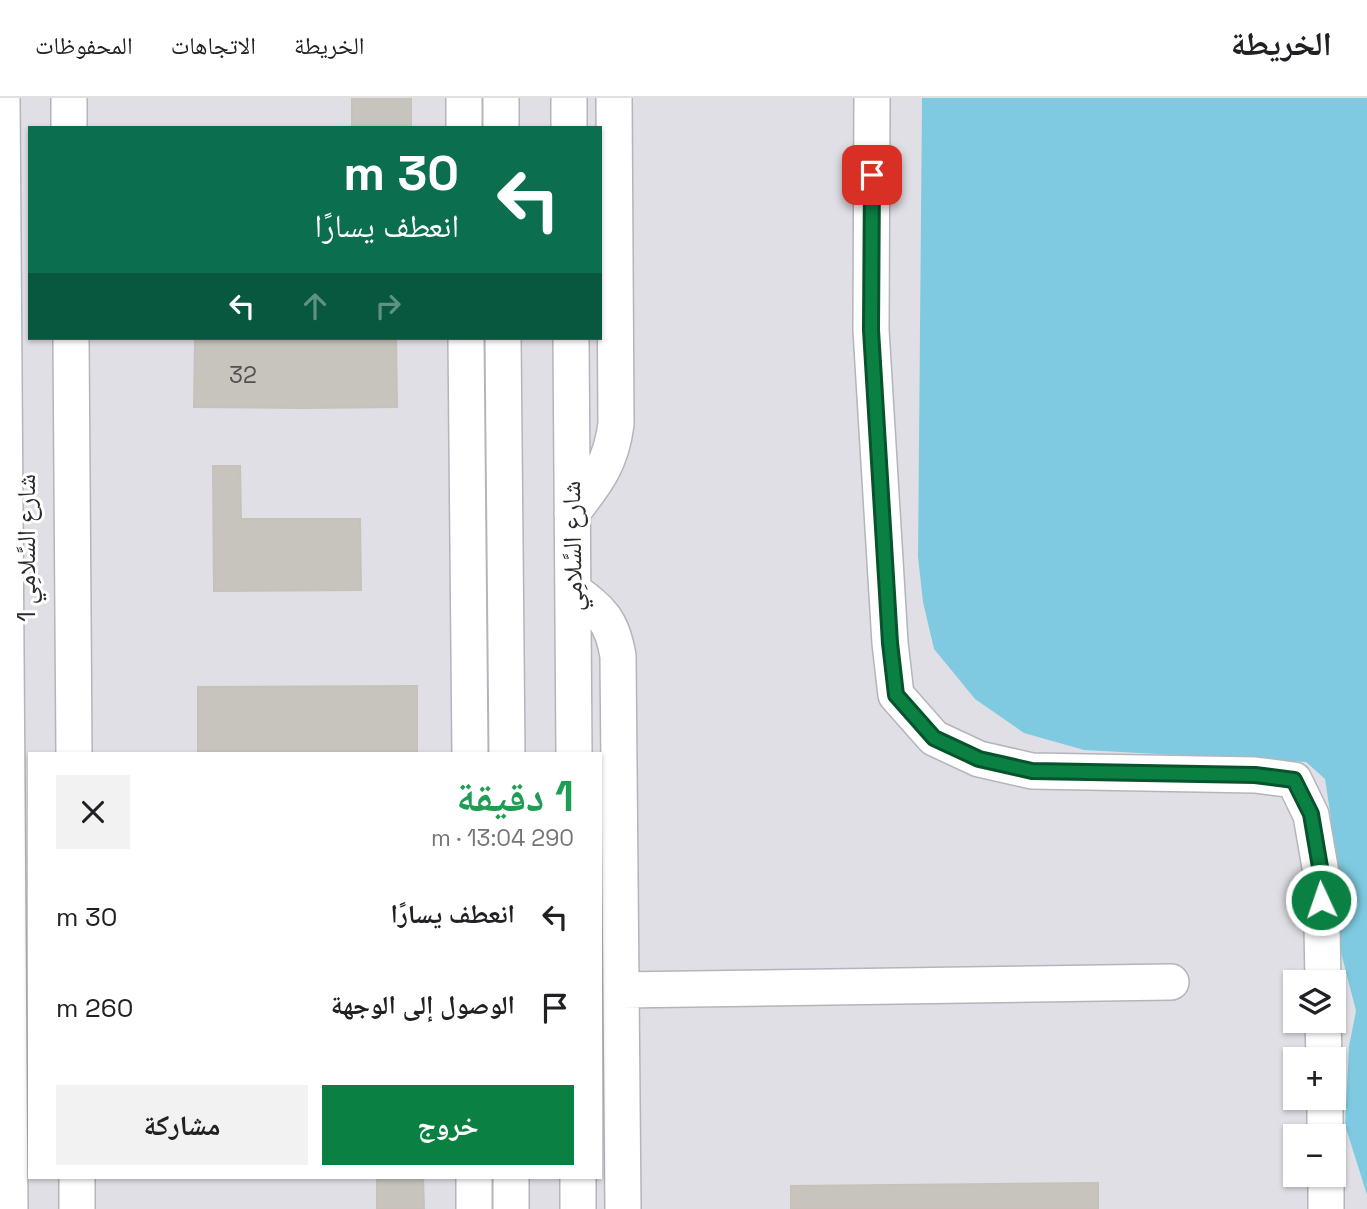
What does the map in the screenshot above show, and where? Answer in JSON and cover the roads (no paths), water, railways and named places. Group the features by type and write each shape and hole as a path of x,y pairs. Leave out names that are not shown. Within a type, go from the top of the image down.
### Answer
{"street":[{"name":"شارع السَّلامِي 1","path":"2,98 2,439 11,538 28,950"},
{"name":"شارع السَّلامِي 1","path":"19,1204 5,1097 3,634 11,538 23,98"},
{"path":"69,98 69,126"},
{"path":"464,98 464,126"},
{"path":"501,98 502,126"},
{"path":"569,98 569,126"},
{"path":"572,513 603,472 614,440 616,424 614,98"},
{"path":"872,98 871,330 890,643 896,695 934,738 979,759 1032,771 1255,775 1294,780 1311,814 1321,873 1323,970"},
{"path":"71,340 74,752"},
{"path":"466,340 470,752"},
{"path":"503,340 507,752"},
{"name":"شارع السَّلامِي","path":"570,340 574,752"},
{"path":"573,590 597,608 608,622 615,638 618,656 623,1209"},
{"path":"621,990 1171,982"},
{"path":"77,1179 77,1209"},
{"path":"474,1179 474,1209"},
{"path":"511,1179 511,1209"},
{"path":"578,1179 578,1209"},
{"path":"1326,1187 1326,1209"}],"water":[{"path":"922,98 1367,98 1367,1195 1345,1124 1349,1046 1356,1011 1336,933 1331,819 1325,779 1306,762 1084,750 1024,733 975,699 934,649 923,602 918,557"}]}
